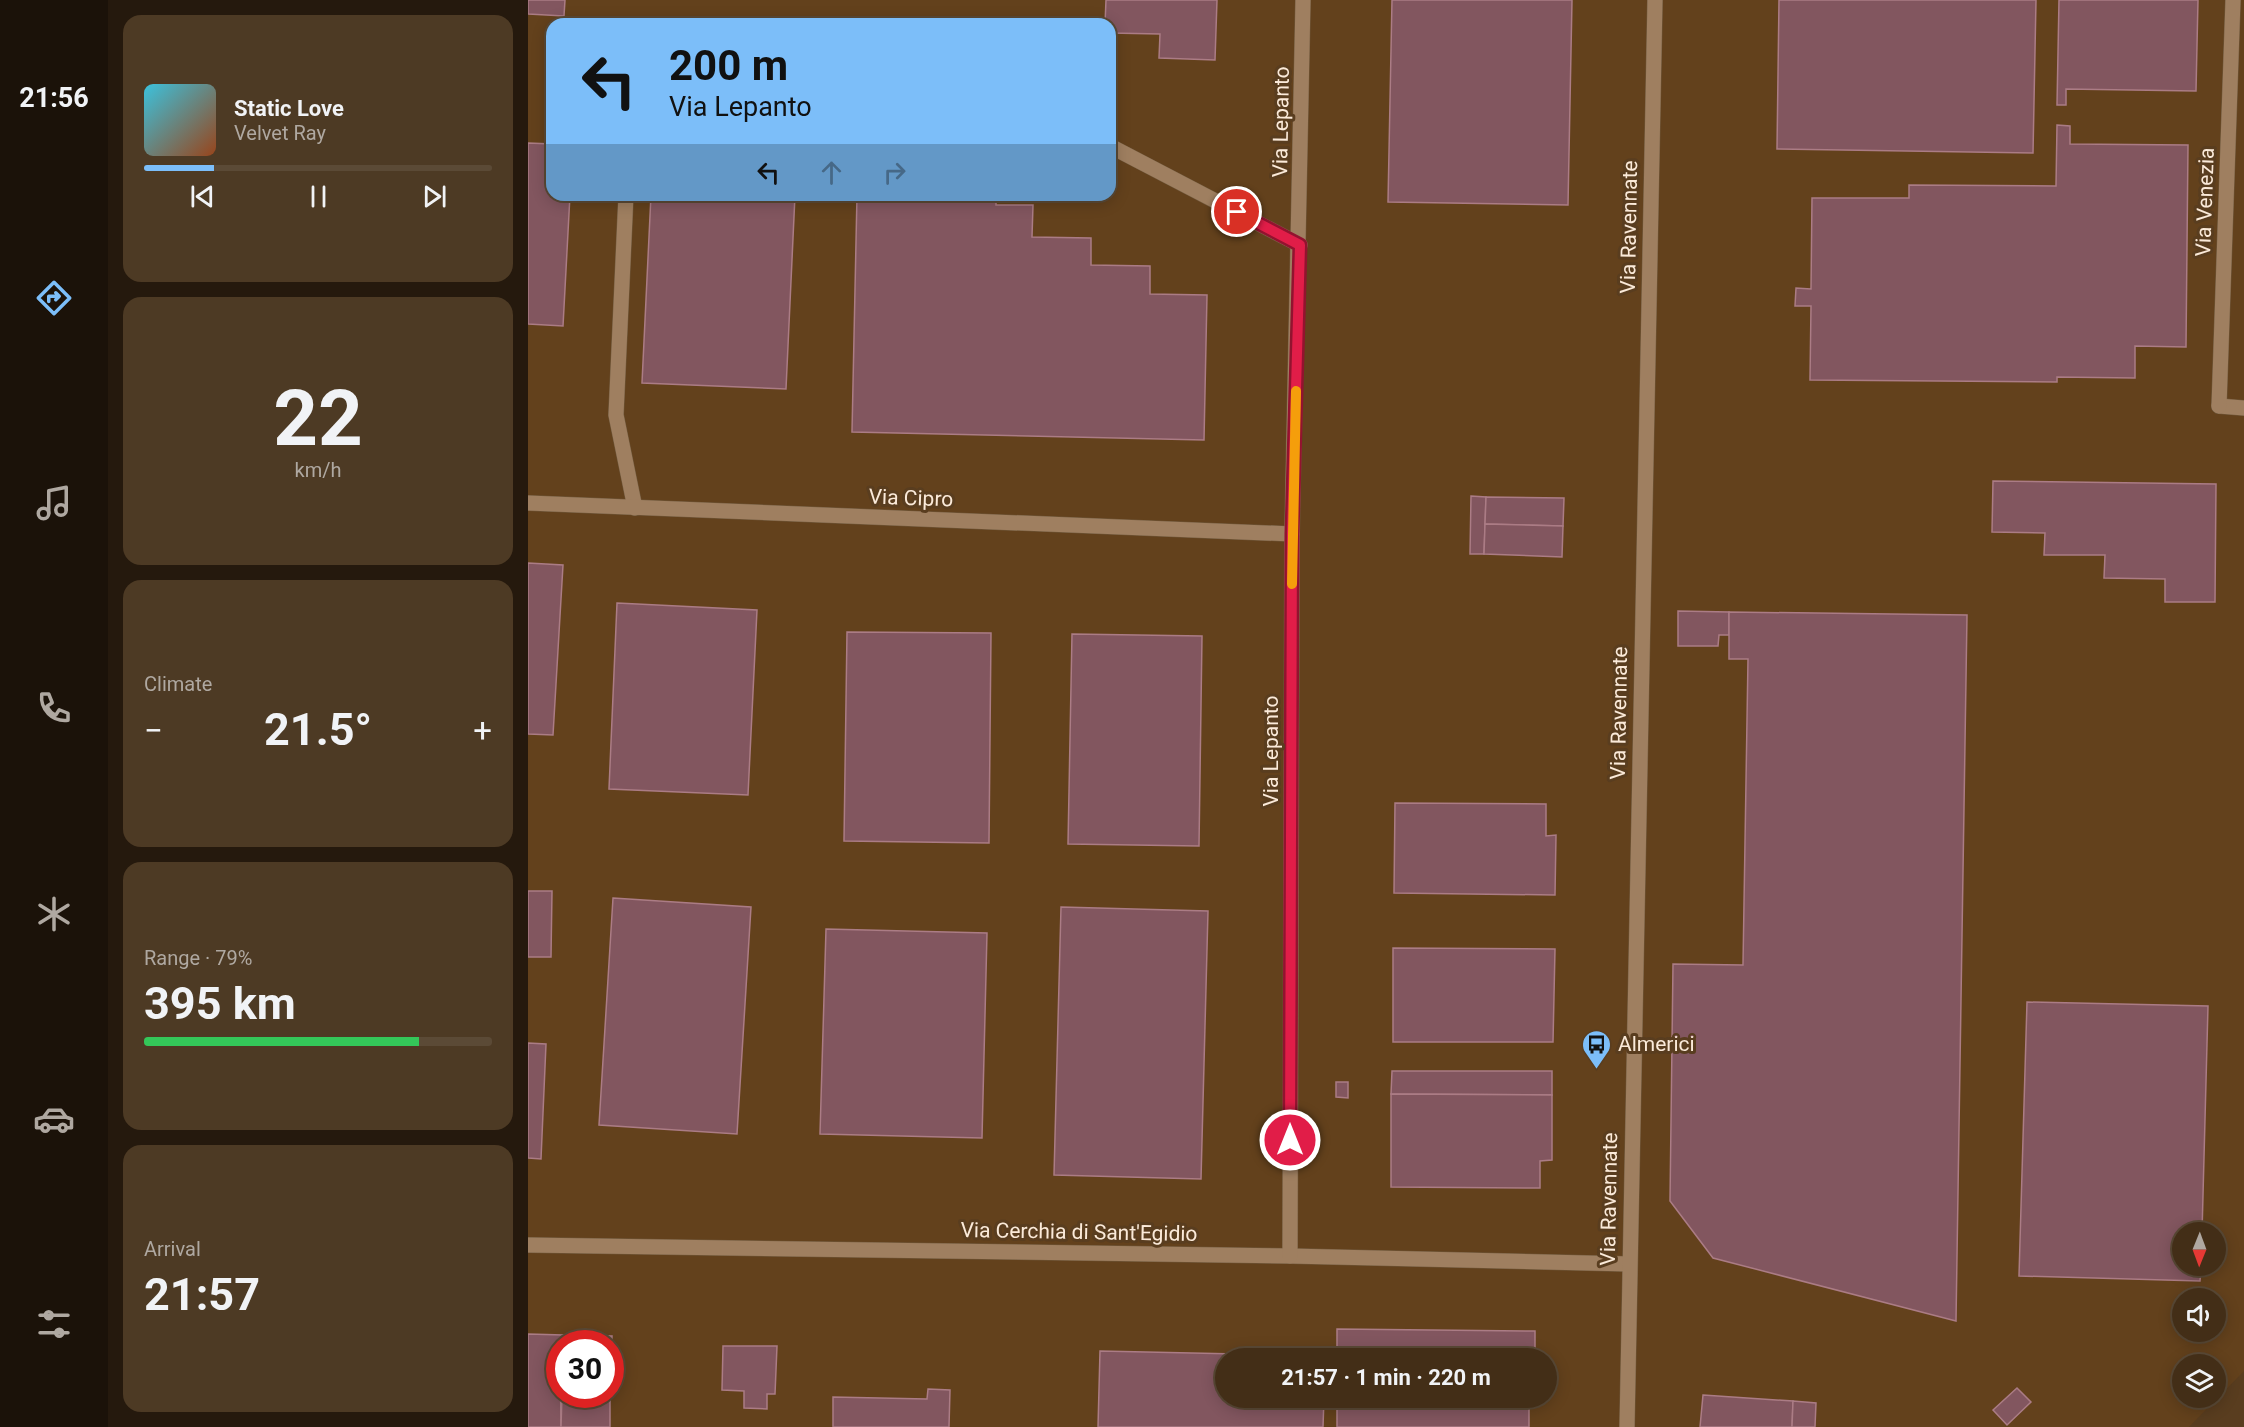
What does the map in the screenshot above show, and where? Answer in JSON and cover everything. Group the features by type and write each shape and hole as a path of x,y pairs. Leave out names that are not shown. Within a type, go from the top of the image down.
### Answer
{"street":[{"name":"Via Lepanto","path":"1290,1256 1292,534 1300,245 1303,0"},
{"name":"Via Ravennate","path":"1627,1427 1655,0"},
{"name":"Via Venezia","path":"2233,0 2219,406 2244,408"},
{"path":"1116,149 1300,245"},
{"path":"626,201 616,415 635,507"},
{"name":"Via Cipro","path":"528,503 1292,534"},
{"name":"Via Cerchia di Sant'Egidio","path":"528,1245 1290,1256 1629,1264"}],"shaded area":[{"path":"528,0 2244,0 2244,1371 2226,1389 2226,1354 2172,1354 2172,1408 2208,1408 2189,1427 528,1427"}],"building":[{"path":"528,0 565,0 564,16 528,14"},
{"path":"1106,0 1217,0 1215,60 1159,58 1160,34 1116,33 1116,18 1105,18"},
{"path":"1392,0 1572,0 1568,205 1388,202"},
{"path":"1779,0 2036,0 2033,153 1777,149"},
{"path":"2059,0 2198,0 2196,91 2066,89 2066,105 2057,105"},
{"path":"2057,125 2070,126 2070,144 2188,145 2186,347 2135,346 2135,378 2057,377 2057,382 1810,380 1811,306 1795,306 1796,288 1811,289 1812,198 1909,198 1909,185 2056,186"},
{"path":"528,143 546,144 546,201 570,201 563,326 528,324"},
{"path":"651,201 795,201 786,389 642,383"},
{"path":"857,201 996,201 996,205 1033,205 1032,237 1091,238 1091,265 1150,266 1150,294 1207,295 1204,440 852,432"},
{"path":"1993,481 2216,484 2215,602 2165,602 2165,579 2104,578 2105,555 2044,555 2045,533 1992,532"},
{"path":"1471,496 1486,497 1484,554 1470,554"},
{"path":"1486,497 1564,498 1563,526 1485,524"},
{"path":"1485,524 1563,526 1562,557 1484,554"},
{"path":"528,563 563,565 553,735 528,734"},
{"path":"617,603 757,610 748,795 609,789"},
{"path":"1678,611 1729,612 1729,635 1719,635 1718,646 1678,646"},
{"path":"1729,612 1967,615 1956,1321 1713,1258 1670,1201 1673,964 1743,965 1748,659 1729,659"},
{"path":"847,632 991,633 989,843 844,841"},
{"path":"1072,634 1202,636 1199,846 1068,844"},
{"path":"1395,803 1546,804 1546,836 1556,835 1555,895 1394,893"},
{"path":"528,891 552,891 551,957 528,957"},
{"path":"613,898 751,907 737,1134 599,1125"},
{"path":"1061,907 1208,911 1201,1179 1054,1175"},
{"path":"826,929 987,933 982,1138 820,1134"},
{"path":"1393,948 1555,949 1553,1042 1393,1042"},
{"path":"2027,1002 2208,1006 2202,1222 2172,1222 2172,1276 2200,1276 2200,1281 2019,1276"},
{"path":"528,1043 546,1044 541,1159 528,1158"},
{"path":"1392,1071 1552,1071 1552,1095 1391,1094"},
{"path":"1336,1082 1348,1082 1348,1098 1336,1097"},
{"path":"1391,1094 1552,1095 1552,1160 1540,1161 1540,1188 1391,1187"},
{"path":"1337,1329 1535,1331 1535,1348 1337,1348"},
{"path":"528,1334 546,1335 546,1408 561,1408 561,1427 528,1427"},
{"path":"723,1346 777,1346 775,1394 767,1394 767,1409 744,1408 744,1391 722,1390"},
{"path":"1100,1351 1215,1354 1215,1408 1324,1408 1323,1427 1098,1427"},
{"path":"2017,1388 2031,1402 2007,1425 1993,1410"},
{"path":"928,1389 950,1390 949,1427 833,1427 833,1397 927,1399"},
{"path":"1703,1395 1793,1401 1792,1427 1700,1427"},
{"path":"1793,1401 1816,1403 1815,1427 1792,1427"},
{"path":"562,1408 610,1408 610,1427 561,1427"},
{"path":"1337,1408 1529,1408 1529,1427 1337,1427"}],"slow traffic":[{"path":"1292,584 1296,391"}],"place":[{"name":"Almerici","path":"1597,1070"}],"route":[{"path":"1237,212 1300,245 1292,534 1290,1140"}]}
